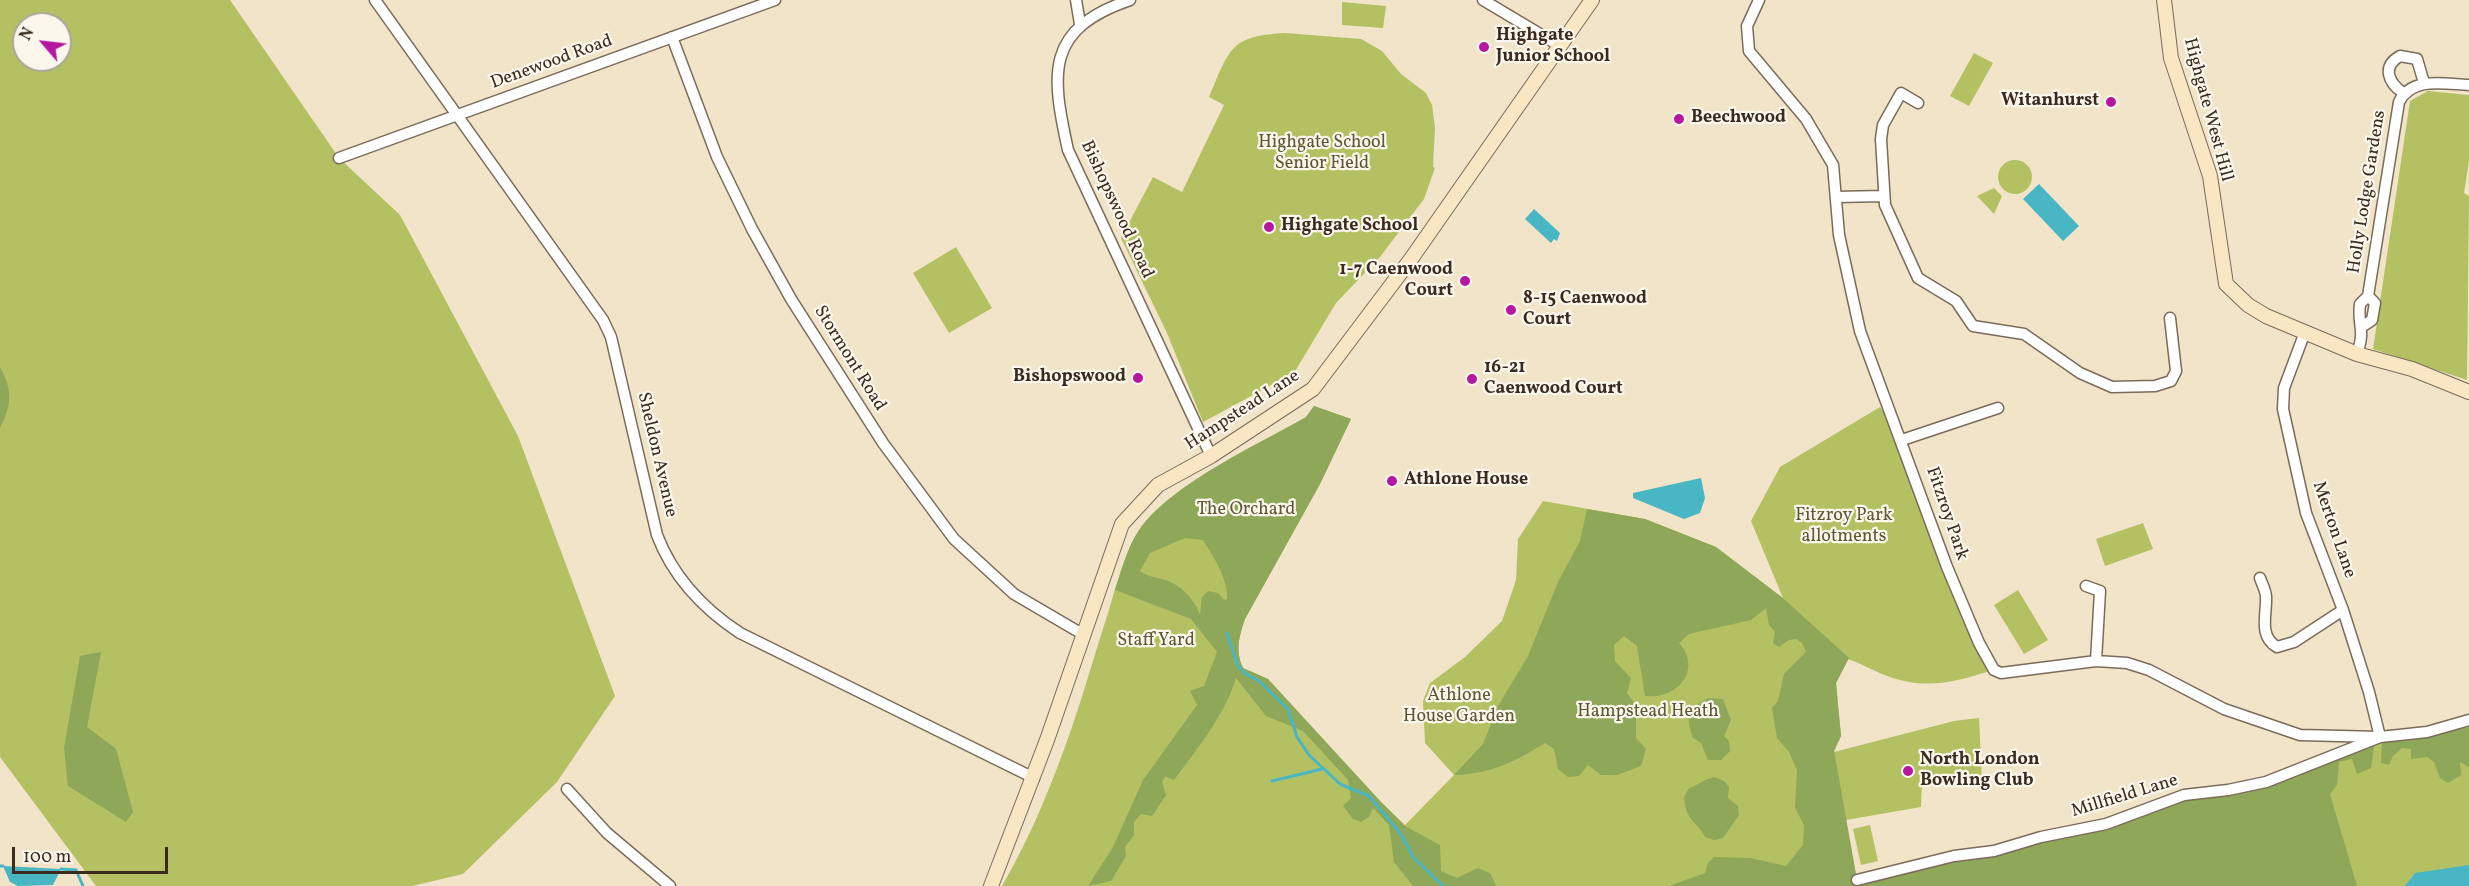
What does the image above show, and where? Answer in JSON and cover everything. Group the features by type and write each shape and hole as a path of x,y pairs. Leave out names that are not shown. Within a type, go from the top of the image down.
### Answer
{"main road":[{"name":"Hampstead Lane","path":"991,886 1034,778 1122,524 1158,485 1211,456 1313,389 1412,259 1592,0"},
{"name":"Highgate West Hill","path":"2164,0 2171,58 2210,176 2226,284 2253,309 2357,354 2412,369 2469,392"}],"street":[{"name":"Sheldon Avenue","path":"375,0 603,320 611,338 657,535 665,555 684,585 717,618 740,633 1034,778"},
{"name":"Denewood Road","path":"339,158 775,0"},
{"path":"1076,0 1080,24 1130,0"},
{"path":"1483,0 1560,46"},
{"name":"Fitzroy Park","path":"1759,0 1747,26 1749,51 1806,119 1833,165 1839,235 1860,331 1947,567 1994,670 2001,673 2013,672 2096,661 2127,663 2149,670 2224,709 2300,735 2380,737"},
{"name":"Bishopswood Road","path":"1080,24 1066,43 1058,75 1060,115 1068,150 1211,456"},
{"name":"Stormont Road","path":"672,37 717,157 752,229 791,299 883,443 954,539 1014,594 1084,635"},
{"name":"Holly Lodge Gardens","path":"2357,354 2363,337 2363,326 2358,316 2360,304 2368,296 2399,102 2403,93 2424,83 2417,59 2400,56 2392,62 2388,73 2393,86 2403,93"},
{"path":"2424,83 2469,85"},
{"path":"1918,103 1901,93 1883,125 1881,139 1883,196 1918,278 1956,301 1973,326 2024,334 2094,382 2112,387 2136,388 2171,381 2176,371 2170,318"},
{"path":"1836,197 1883,196"},
{"name":"Merton Lane","path":"2305,332 2284,388 2283,409 2306,513 2343,610 2369,692 2380,737"},
{"path":"1902,440 1998,408"},
{"path":"2260,578 2266,597 2265,630 2270,644 2277,647 2294,642 2343,610"},
{"path":"2086,586 2100,591 2096,661"},
{"name":"Millfield Lane","path":"1857,880 1954,856 1994,851 2041,837 2106,824 2184,795 2228,790 2266,782 2380,737 2427,732 2469,720"},
{"path":"567,789 607,833 670,886"}],"green space":[{"path":"0,0 230,0 339,158 400,215 518,436 615,696 557,782 463,874 412,886 96,886 0,757"},
{"path":"1342,2 1386,6 1383,28 1342,25"},
{"name":"Highgate School Senior Field","path":"1285,33 1361,39 1382,51 1401,74 1426,93 1432,105 1435,128 1433,167 1435,168 1424,199 1380,257 1336,303 1294,373 1203,422 1167,333 1121,238 1153,177 1182,192 1224,105 1209,97 1222,67 1234,48 1252,38"},
{"path":"1974,53 1993,63 1969,106 1950,96"},
{"path":"2428,91 2469,95 2469,161 2464,193 2469,196 2467,380 2373,349 2410,101"},
{"path":"2015,160 2027,165 2032,177 2027,189 2015,194 2003,189 1998,177 2003,165"},
{"path":"1994,188 2002,196 1994,214 1977,196"},
{"path":"956,247 992,308 949,333 913,273"},
{"path":"0,367 9,390 9,404 0,428"},
{"name":"Hampstead Heath","path":"1314,406 1351,419 1320,484 1245,619 1240,638 1239,655 1243,668 1268,679 1405,825 1454,775 1425,743 1423,701 1430,683 1465,657 1502,621 1516,580 1518,539 1543,501 1645,519 1716,547 1783,598 1751,521 1780,467 1880,407 1902,440 1947,567 1994,670 1954,681 1929,684 1902,681 1848,659 1836,683 1841,736 1834,752 1954,721 1979,718 1982,780 1922,780 1921,807 1846,820 1857,880 2228,790 2380,737 2428,736 2469,727 2469,886 1002,886 1032,828 1057,768 1077,713 1120,572 1130,547 1143,525 1187,486 1226,461 1306,417"},
{"name":"The Orchard","path":"1314,406 1351,419 1320,484 1245,619 1239,644 1239,655 1243,668 1268,679 1405,826 1440,845 1441,871 1457,878 1478,868 1490,873 1496,886 1413,886 1394,862 1389,825 1373,808 1369,817 1361,822 1353,819 1343,806 1351,798 1348,780 1303,731 1266,716 1236,678 1225,705 1201,744 1174,780 1165,776 1162,782 1166,795 1152,816 1141,814 1134,822 1134,835 1125,847 1126,856 1111,881 1088,886 1113,847 1143,780 1197,705 1190,691 1204,686 1217,652 1191,619 1115,590 1131,544 1153,513 1193,481 1306,417","holes":["1185,538 1203,540 1223,576 1227,599 1224,600 1218,593 1208,591 1202,597 1200,614 1180,588 1169,581 1140,571 1150,553"]},
{"path":"1587,509 1645,519 1716,547 1784,599 1849,658 1836,683 1841,736 1834,750 1857,880 2061,834 2184,795 2228,790 2375,739 2371,768 2357,774 2352,759 2339,762 2337,785 2330,794 2357,886 1669,886 1705,873 1708,863 1714,857 1751,858 1786,866 1803,845 1804,825 1795,808 1797,770 1789,752 1777,738 1772,708 1778,701 1784,674 1806,652 1802,643 1796,639 1789,640 1779,647 1773,643 1775,632 1769,625 1766,608 1751,620 1689,634 1679,643 1686,653 1688,663 1683,681 1676,688 1657,696 1645,696 1637,646 1624,636 1614,645 1615,661 1631,678 1627,693 1636,705 1636,738 1646,749 1641,766 1617,775 1601,775 1588,765 1579,776 1568,777 1558,769 1554,749 1545,743 1502,766 1454,775 1483,744 1498,706 1528,656 1558,582 1580,541"},
{"path":"2143,523 2153,549 2105,566 2096,539"},
{"path":"2018,590 2048,640 2024,654 1994,605"},
{"path":"101,652 87,727 116,749 133,812 126,822 68,786 64,748 80,656"},
{"path":"1709,698 1723,699 1731,720 1724,736 1729,741 1730,751 1721,760 1708,760 1701,743 1693,738 1689,724 1692,709"},
{"path":"2469,727 2469,767 2460,762 2461,775 2448,783 2440,778 2434,762 2427,757 2411,759 2411,749 2402,748 2393,756 2389,765 2381,763 2382,739 2428,736"},
{"path":"1714,777 1724,781 1729,787 1728,798 1738,806 1739,815 1723,838 1714,840 1705,837 1689,817 1684,797 1689,788"},
{"path":"1870,825 1878,861 1861,865 1853,829"}],"water":[{"path":"2039,184 2079,226 2063,241 2023,199"},
{"path":"1534,209 1560,233 1557,241 1554,239 1551,243 1525,219"},
{"path":"1701,478 1705,498 1700,513 1684,519 1633,498 1633,493"},
{"path":"2469,865 2469,886 2405,886 2415,873"},
{"path":"3,866 61,869 53,885 18,886 10,882"}],"waterway":[{"path":"1227,633 1238,666 1246,674 1259,681 1288,709 1297,737 1309,755 1340,784 1369,796 1401,834 1413,857 1443,886"},
{"path":"1272,781 1322,769"},
{"path":"61,869 76,870 83,886"}],"place":[{"name":"Highgate Junior School","path":"1484,47"},
{"name":"Witanhurst","path":"2111,102"},
{"name":"Beechwood","path":"1679,119"},
{"name":"Highgate School","path":"1269,227"},
{"name":"1-7 Caenwood Court","path":"1465,281"},
{"name":"8-15 Caenwood Court","path":"1511,310"},
{"name":"Bishopswood","path":"1138,378"},
{"name":"16-21 Caenwood Court","path":"1472,379"},
{"name":"Athlone House","path":"1392,481"},
{"name":"North London Bowling Club","path":"1908,771"}],"park label":[{"name":"Fitzroy Park allotments","path":"1844,527"},
{"name":"Staff Yard","path":"1156,642"},
{"name":"Athlone House Garden","path":"1459,707"}]}
